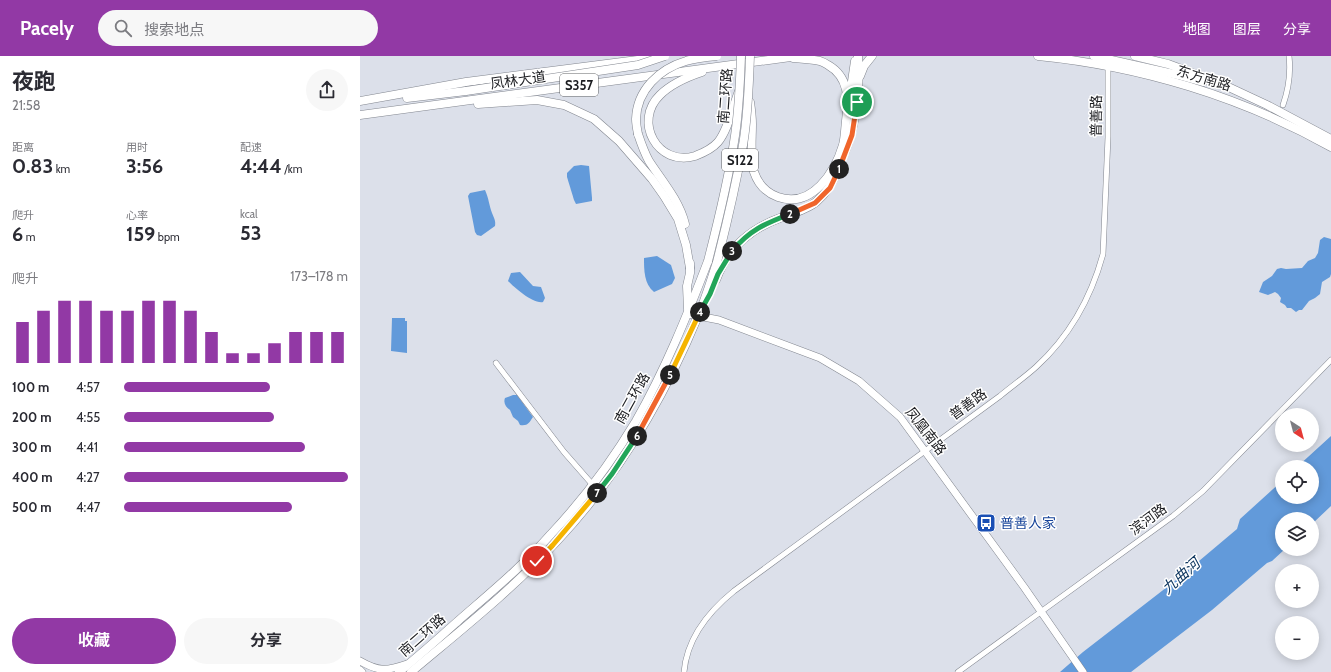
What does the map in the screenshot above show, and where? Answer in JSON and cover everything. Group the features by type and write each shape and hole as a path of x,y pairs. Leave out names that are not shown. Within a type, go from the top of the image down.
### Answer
{"main road":[{"path":"360,102 466,91 638,65 665,56"},
{"name":"凤林大道","path":"360,102 466,82 665,56"},
{"path":"688,314 687,286 690,268 691,245 683,217 667,193 642,148 636,118 643,93 651,82 666,68 686,60 716,56"},
{"name":"南二环路","path":"412,669 551,534 605,468 635,421 666,363 688,314 708,261 724,198 734,142 740,89 741,56"},
{"name":"南二环路","path":"399,672 412,669 498,598 558,540 588,505 626,453 660,396 699,315 717,262 731,208 743,144 749,84 750,56"},
{"name":"凤林大道","path":"360,115 798,56"},
{"path":"749,84 754,173 761,185 771,194 782,198 796,199 808,196 821,186 834,168 843,144 848,104 857,56"},
{"path":"699,315 718,274 729,255 744,238 755,229 770,221 796,212 815,203 830,188 852,135 859,79 857,56"},
{"path":"859,79 864,66 872,56"},
{"name":"东方南路","path":"1038,56 1067,59 1108,67 1164,80 1229,99 1280,121 1331,147"},
{"path":"1094,56 1178,75 1240,93"},
{"name":"东方南路","path":"1135,56 1168,64 1222,84 1295,119 1331,139"},
{"path":"786,58 821,61 835,69 842,77 848,92 848,104"},
{"path":"720,66 691,75 677,82 659,95 651,108 648,122 650,134 655,144 663,152 686,158 704,152 718,142 740,89"},
{"path":"360,115 506,101 537,100 564,104 594,119 619,140 640,166 667,193"},
{"path":"531,555 537,561"}],"street":[{"path":"1283,105 1290,80 1290,56"},
{"name":"普善路","path":"684,672 685,661 694,638 704,620 717,604 1035,368 1064,338 1089,294 1098,272 1103,254 1108,137 1108,67"},
{"name":"凤凰南路","path":"688,314 719,320 820,358 859,381 900,417 1083,672"},
{"name":"滨河路","path":"958,672 1173,516 1203,491 1331,360"},
{"path":"496,362 564,452 592,484"},
{"path":"360,661 376,670 412,669"}],"water":[{"path":"574,166 589,166 592,201 576,204 567,173"},
{"path":"485,190 495,220 495,226 481,236 477,235 475,232 468,196 470,193"},
{"path":"1324,237 1331,239 1331,274 1330,277 1322,282 1320,294 1309,301 1302,310 1296,312 1291,308 1287,308 1280,302 1281,298 1275,292 1268,295 1259,292 1263,282 1272,276 1277,269 1302,268 1308,261 1315,258 1318,253 1320,240"},
{"path":"657,256 671,265 675,278 672,284 654,292 646,281 644,258"},
{"path":"520,272 533,286 541,287 545,298 543,302 534,301 529,298 508,281 511,273"},
{"path":"392,318 405,318 405,321 407,321 407,353 391,351"},
{"path":"517,395 533,417 527,424 520,425 505,405 505,398"},
{"path":"1331,436 1331,506 1319,517 1319,512 1275,512 1275,556 1277,556 1272,561 1267,563 1212,610 1131,672 1060,672 1083,652 1180,577 1237,529 1240,519 1275,487 1275,504 1319,504 1319,460 1305,460 1313,452 1319,452 1319,447"}],"place":[{"name":"普善人家","path":"986,523"}],"route":[{"path":"537,561 558,540 588,505 626,453 660,396 710,294 718,274 729,255 744,238 755,229 770,221 796,212 815,203 830,188 852,135 857,102"}],"water label":[{"name":"九曲河","path":"1181,576"}]}
